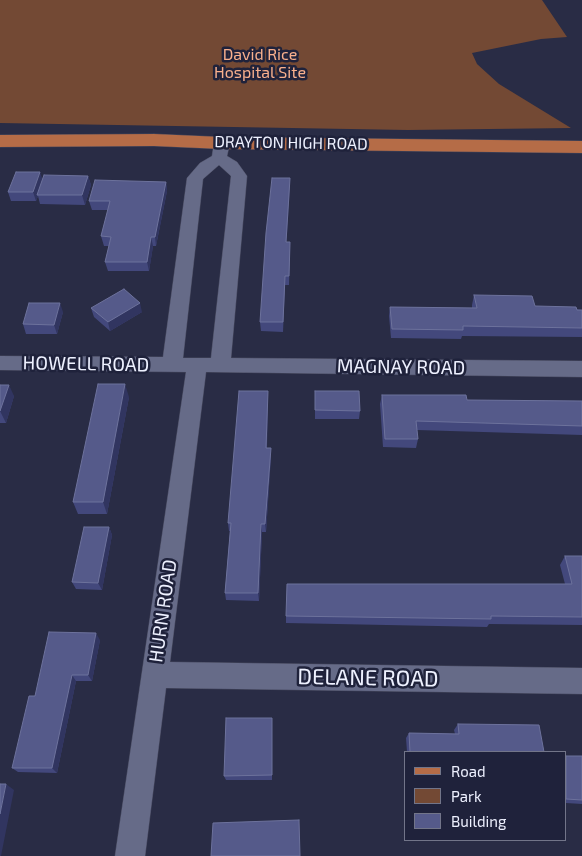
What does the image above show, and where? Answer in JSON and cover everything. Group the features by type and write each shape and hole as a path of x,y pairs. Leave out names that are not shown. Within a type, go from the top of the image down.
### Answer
{"main road":[{"name":"DRAYTON HIGH ROAD","path":"0,141 154,140 221,150 582,147"}],"street":[{"path":"208,365 172,365 195,178 221,150"},
{"name":"HURN ROAD","path":"130,856 154,675 239,176 221,150"},
{"name":"HOWELL ROAD","path":"0,363 172,365"},
{"name":"MAGNAY ROAD","path":"208,365 582,369"},
{"name":"DELANE ROAD","path":"154,675 582,680"}],"green space":[{"name":"David Rice Hospital Site","path":"0,0 542,0 567,37 541,39 472,53 477,64 499,84 571,128 408,130 0,123"}],"building":[{"path":"16,172 40,172 33,192 8,192"},
{"path":"44,175 88,176 82,195 37,195"},
{"path":"272,178 290,178 286,242 290,242 289,276 285,276 283,322 260,322 266,233"},
{"path":"95,180 166,182 155,237 151,237 147,262 105,262 111,237 101,236 110,201 89,201"},
{"path":"124,289 140,303 108,322 91,308"},
{"path":"474,295 532,296 535,306 576,307 577,310 582,310 582,328 463,326 463,330 392,329 390,307 477,308"},
{"path":"29,303 60,303 54,325 23,324"},
{"path":"98,384 125,384 103,502 73,502"},
{"path":"0,385 9,385 0,411"},
{"path":"239,391 268,391 266,448 271,448 265,524 261,524 258,593 225,593 231,523 228,523"},
{"path":"315,391 359,391 360,411 315,410"},
{"path":"382,395 466,395 467,400 582,401 582,426 416,421 418,439 385,439"},
{"path":"84,527 109,527 98,583 72,582"},
{"path":"565,556 582,556 582,617 491,616 491,619 286,616 287,584 572,584"},
{"path":"49,632 96,633 88,675 72,675 52,768 12,768 29,696 35,696"},
{"path":"226,718 272,718 272,775 224,776"},
{"path":"458,724 539,725 544,751 410,751 409,733 459,734"},
{"path":"567,756 582,756 582,800 567,799"},
{"path":"0,784 6,784 0,814"},
{"path":"299,820 300,856 211,856 213,823"}]}
